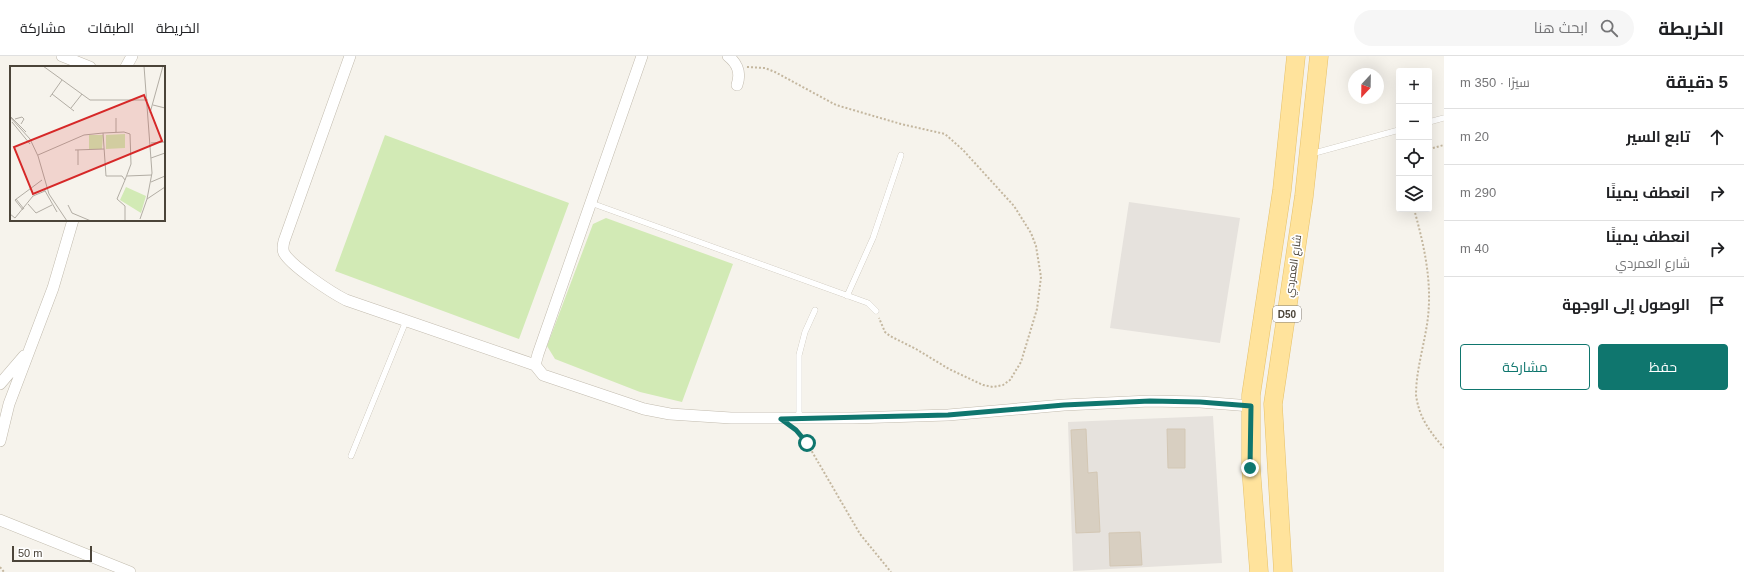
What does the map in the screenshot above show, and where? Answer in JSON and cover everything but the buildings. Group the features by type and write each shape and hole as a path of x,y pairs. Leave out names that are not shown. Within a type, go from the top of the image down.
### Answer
{"main road":[{"name":"شارع العمردي","path":"1259,572 1250,468 1251,406 1262,318 1282,190 1296,72 1296,56"},
{"name":"شارع العمردي","path":"1284,572 1273,404 1304,196 1319,56"}],"street":[{"path":"62,56 87,66"},
{"path":"127,66 132,56"},
{"path":"350,56 284,241 284,252 290,260 333,294 406,322 536,365"},
{"path":"642,56 536,365 538,370 551,378 644,409 697,417 799,419 948,415 1064,405 1150,401 1200,402 1251,406"},
{"path":"728,56 738,68 739,74 737,85"},
{"path":"0,441 9,404 53,288 73,221"},
{"path":"0,384 28,351"},
{"path":"0,520 130,572"}],"lane":[{"path":"1432,121 1444,118"},
{"path":"1309,155 1396,131"},
{"path":"847,296 873,238 901,155"},
{"path":"591,203 868,303 876,311"},
{"path":"799,419 799,355 804,332 815,310"},
{"path":"351,456 406,322"}],"path":[{"path":"738,68 765,68 836,105 901,124 945,134 963,150 1010,201 1031,233 1036,246 1041,277 1037,309 1021,362 1010,380 1003,385 993,387 974,381 949,369 916,349 896,340 885,332 876,311"},
{"path":"1432,148 1444,145"},
{"path":"1415,212 1426,257 1429,284 1428,317 1416,395 1417,406 1425,425 1444,448"},
{"path":"781,419 796,430 807,443 863,540 891,572"},
{"path":"0,566 4,572"}],"shaded area":[{"path":"1129,202 1240,218 1220,343 1110,328"},
{"path":"1213,416 1222,563 1073,571 1068,422"}],"green space":[{"path":"385,135 569,203 519,339 335,271"},
{"path":"606,218 733,264 682,402 640,392 555,359 547,346 593,224"}],"route":[{"path":"807,443 796,430 781,419 948,415 1064,405 1150,401 1200,402 1251,406 1250,468"}]}
